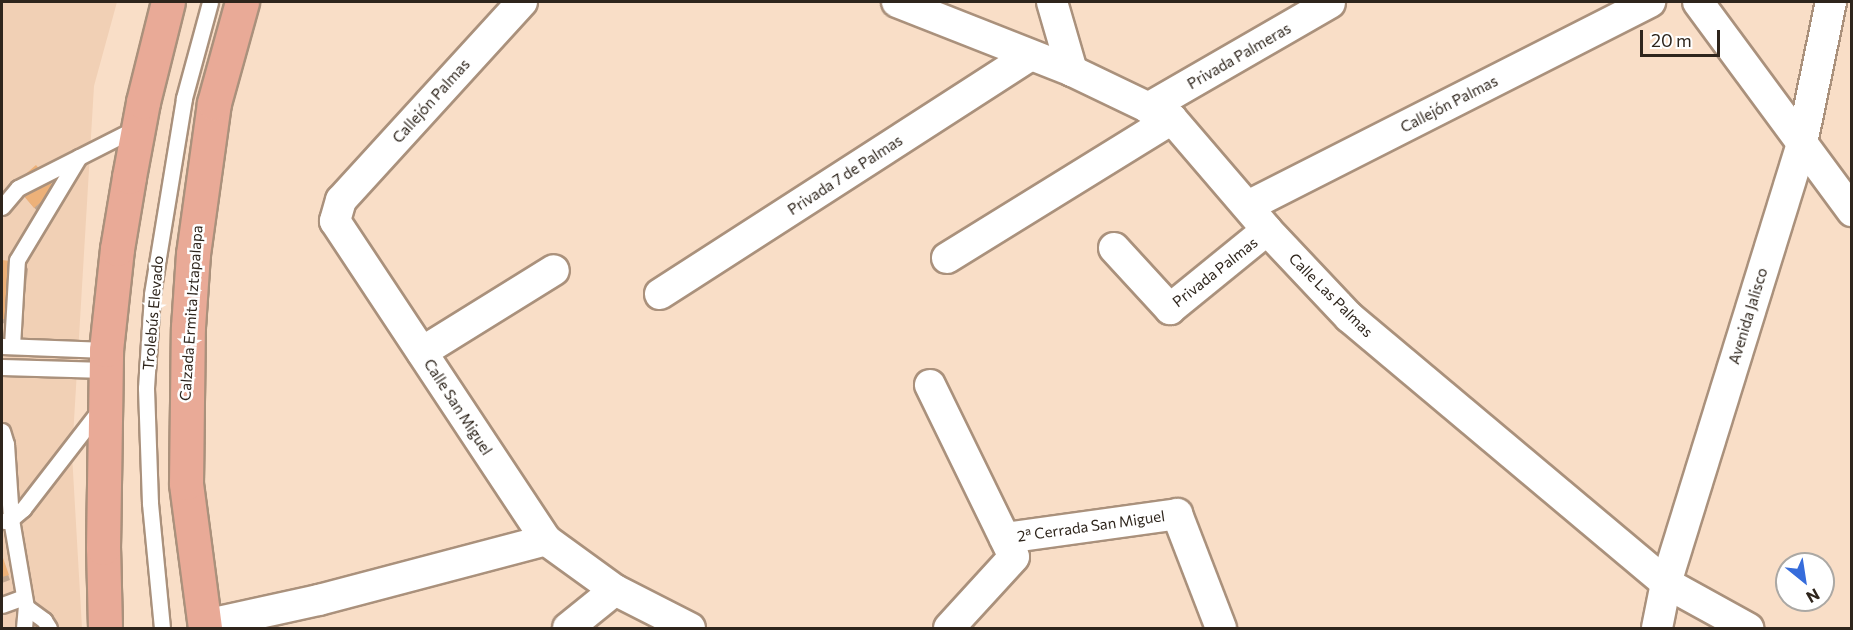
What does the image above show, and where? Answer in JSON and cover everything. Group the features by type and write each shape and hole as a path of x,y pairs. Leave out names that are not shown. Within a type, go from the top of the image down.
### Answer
{"main road":[{"path":"105,628 106,360 117,249 138,127 168,2"},
{"name":"Calzada Ermita Iztapalapa","path":"205,627 186,483 185,411 188,327 193,254 214,103 242,2"}],"street":[{"name":"Callejón Palmas","path":"341,200 522,2"},
{"name":"Calle Las Palmas","path":"897,2 1029,56 1072,71 1160,114 1349,317 1666,583 1748,628"},
{"path":"1053,2 1072,71"},
{"name":"Callejón Palmas","path":"1248,206 1650,2"},
{"path":"1698,2 1851,211"},
{"name":"Avenida Jalisco","path":"1657,628 1666,583 1802,142 1831,2"},
{"name":"Privada Palmeras","path":"947,258 1160,114 1330,3"},
{"name":"Privada 7 de Palmas","path":"660,294 1029,56"},
{"name":"Calle San Miguel","path":"341,200 335,221 546,540 615,590 690,628"},
{"name":"Privada Palmas","path":"1114,249 1170,309 1267,230"},
{"path":"422,352 554,270"},
{"name":"2ª Cerrada San Miguel","path":"930,385 1014,557 949,628"},
{"name":"2ª Cerrada San Miguel","path":"1005,538 1177,514 1221,628"},
{"path":"205,627 319,600 546,540"},
{"path":"567,628 615,590"}],"lane":[{"name":"Trolebús Elevado","path":"162,628 150,503 147,400 152,294 184,98 210,2"},
{"path":"2,207 18,188 138,127"},
{"path":"79,157 17,260 7,346 106,360"},
{"path":"2,367 106,360"},
{"path":"6,520 23,509 105,404"},
{"path":"3,440 6,520 25,602 24,628"},
{"path":"2,605 25,602"},
{"path":"25,602 49,628"}],"shaded area":[{"path":"2,2 117,2 94,86 72,454 82,628 2,628"}],"building":[{"path":"36,165 56,189 34,208 14,184"},
{"path":"2,260 26,263 18,321 2,319"},
{"path":"2,555 9,575 2,577"}]}
